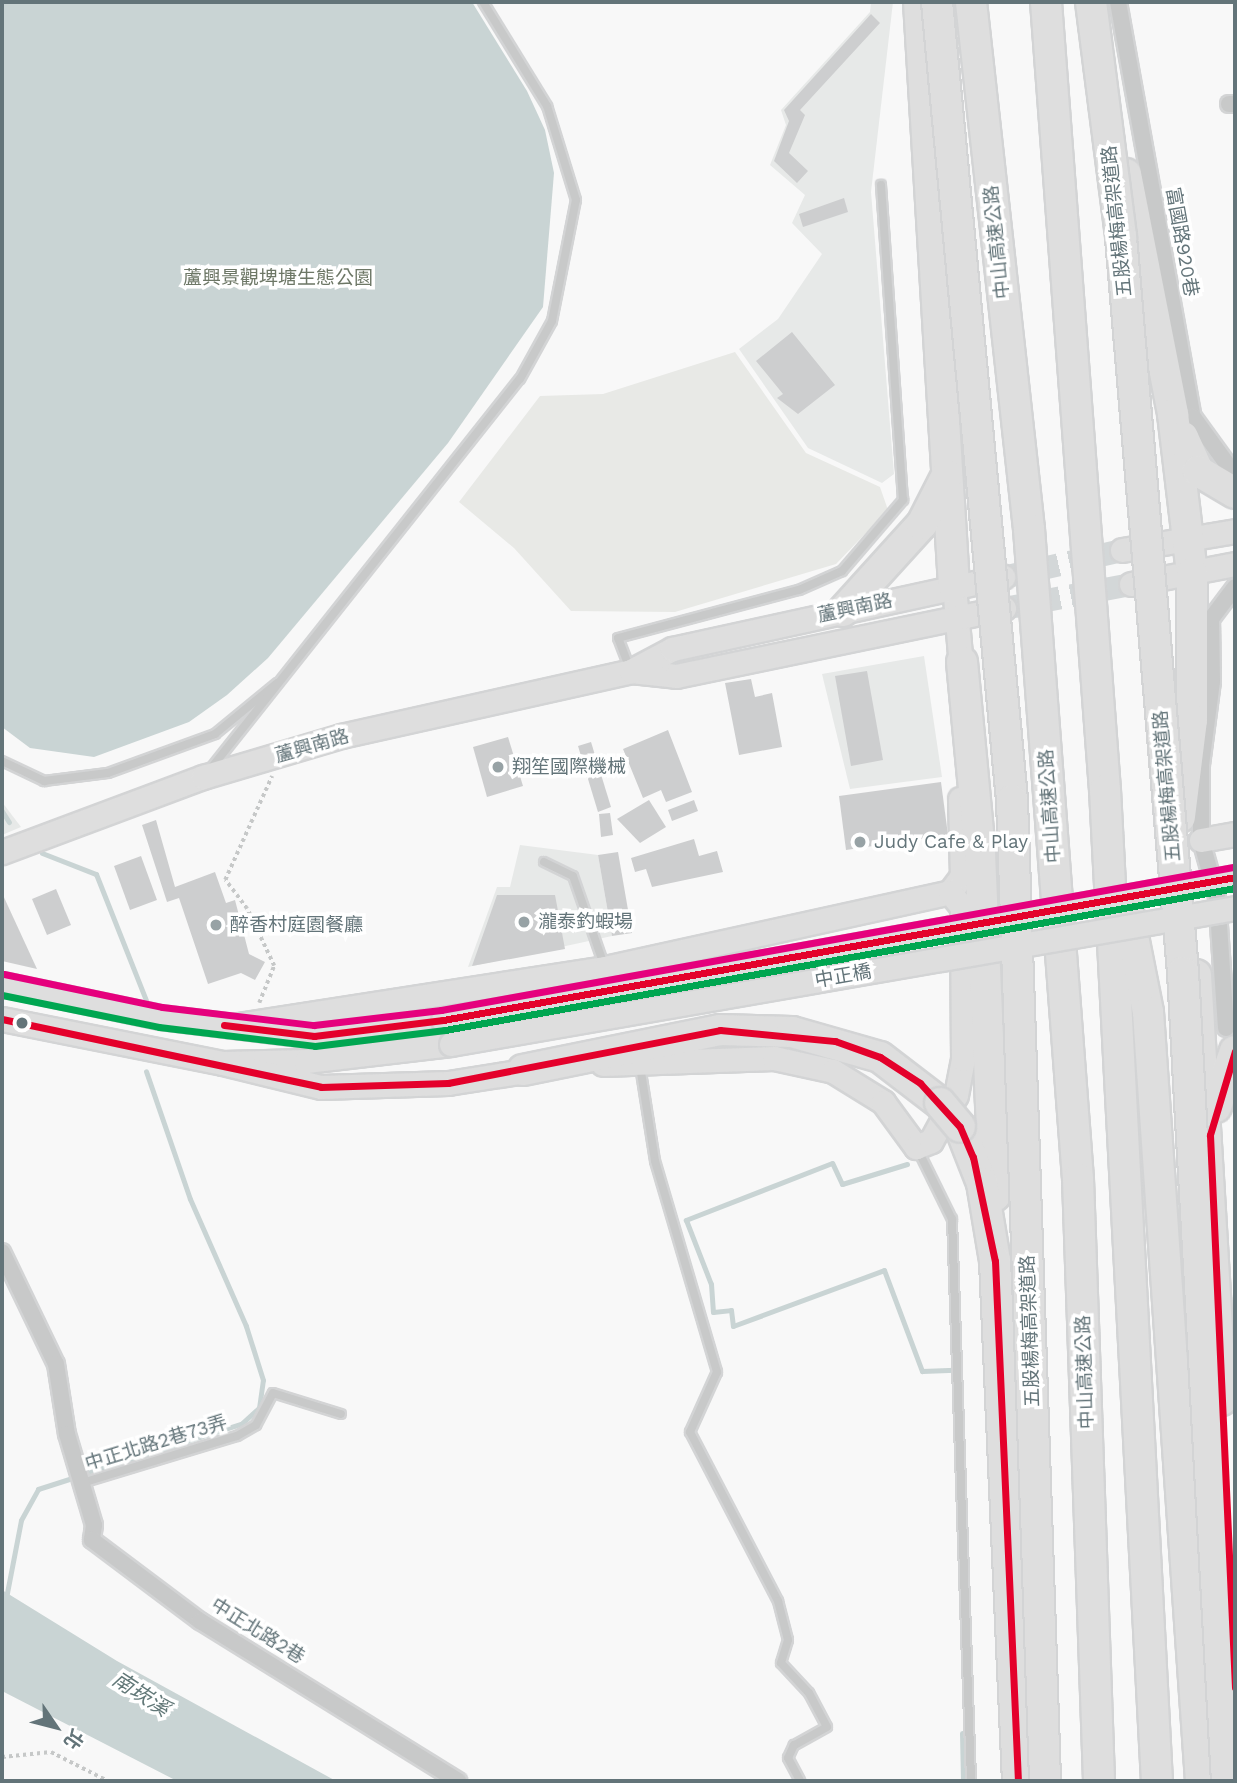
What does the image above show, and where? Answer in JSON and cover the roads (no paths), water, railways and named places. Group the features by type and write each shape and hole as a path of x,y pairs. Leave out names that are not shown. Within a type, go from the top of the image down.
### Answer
{"highway":[{"path":"919,2 954,586"},
{"name":"五股楊梅高架道路","path":"937,2 1013,800 1045,1781"},
{"name":"中山高速公路","path":"971,2 1029,529 1078,1179 1099,1781"},
{"path":"1046,2 1105,790 1152,1587 1157,1781"},
{"name":"五股楊梅高架道路","path":"1091,2 1121,237 1184,972 1227,1781"},
{"path":"1100,2 1127,182 1173,414 1185,541 1192,573 1192,720 1179,801 1210,1135 1235,1687"},
{"path":"1173,414 1198,471 1235,493"},
{"path":"843,611 922,524 947,475"},
{"path":"962,662 991,1040 995,1261 1018,1781"},
{"path":"1105,790 1148,1013 1201,1781"},
{"path":"523,1070 720,1030 792,1032 880,1057 940,1102 960,1127 982,1183 995,1261"},
{"path":"1210,1135 1231,1040"}],"street":[{"name":"富國路920巷","path":"1118,2 1193,417 1226,471 1235,475"},
{"path":"1122,550 1235,531"},
{"path":"1131,584 1235,564"},
{"name":"蘆興南路","path":"2,852 203,778 341,736 631,671 672,649 1003,577"},
{"path":"230,1026 605,968 950,892 961,876 962,662 954,586"},
{"path":"1231,1040 1217,897 1200,840 1211,619 1235,587"},
{"name":"蘆興南路","path":"631,671 676,676 1004,608"},
{"path":"1200,840 1235,834"},
{"name":"中正橋","path":"2,984 230,1026 314,1036 443,1020 1235,877"},
{"path":"2,1019 223,1063 321,1087 447,1083 523,1070 774,1058 833,1071 883,1102 916,1147 942,1128 963,1059 962,907 950,892"},
{"name":"中正橋","path":"223,1063 306,1061 451,1044 1235,908"},
{"name":"中正北路2巷","path":"2,1252 8,1279 56,1364 79,1476 94,1525 92,1540 200,1621 458,1781"}],"lane":[{"path":"203,778 286,677 520,379 552,321 576,200 547,106 483,2"},
{"path":"631,671 618,638 799,590 842,571 903,500 881,185"},
{"path":"2,761 44,781 108,773 215,734 244,704 286,677"},
{"path":"544,862 573,876 605,968"},
{"path":"640,1063 655,1161 717,1372 690,1432 778,1601 788,1640 781,1663 808,1693 827,1727 794,1745 789,1758 800,1781"},
{"path":"916,1147 952,1220 971,1781"},
{"name":"中正北路2巷73弄","path":"79,1476 237,1436 256,1424 273,1393 341,1413"}],"water":[{"name":"蘆興景觀埤塘生態公園","path":"2,2 472,2 527,91 545,130 554,173 543,307 448,443 268,658 227,695 189,722 94,757 30,748 2,727"},
{"name":"南崁溪","path":"2,1590 117,1661 336,1781 177,1781 2,1691"}],"waterway":[{"path":"2,811 9,822"},
{"path":"42,853 96,874 146,1000"},
{"path":"6,1598 21,1520 38,1489 241,1424 259,1408 263,1380 246,1326 190,1199 146,1071"},
{"path":"907,1164 842,1184 832,1163 686,1220 711,1284 713,1312 731,1310 733,1326 884,1270 922,1371 955,1370"},
{"path":"962,1733 963,1781"}],"tunnel":[{"path":"1003,577 1122,550"},
{"path":"1004,608 1131,584"}],"place":[{"name":"翔笙國際機械","path":"498,767"},
{"name":"Judy Cafe & Play","path":"860,842"},
{"name":"瀧泰釣蝦場","path":"524,922"},
{"name":"醉香村庭園餐廳","path":"216,925"}]}
